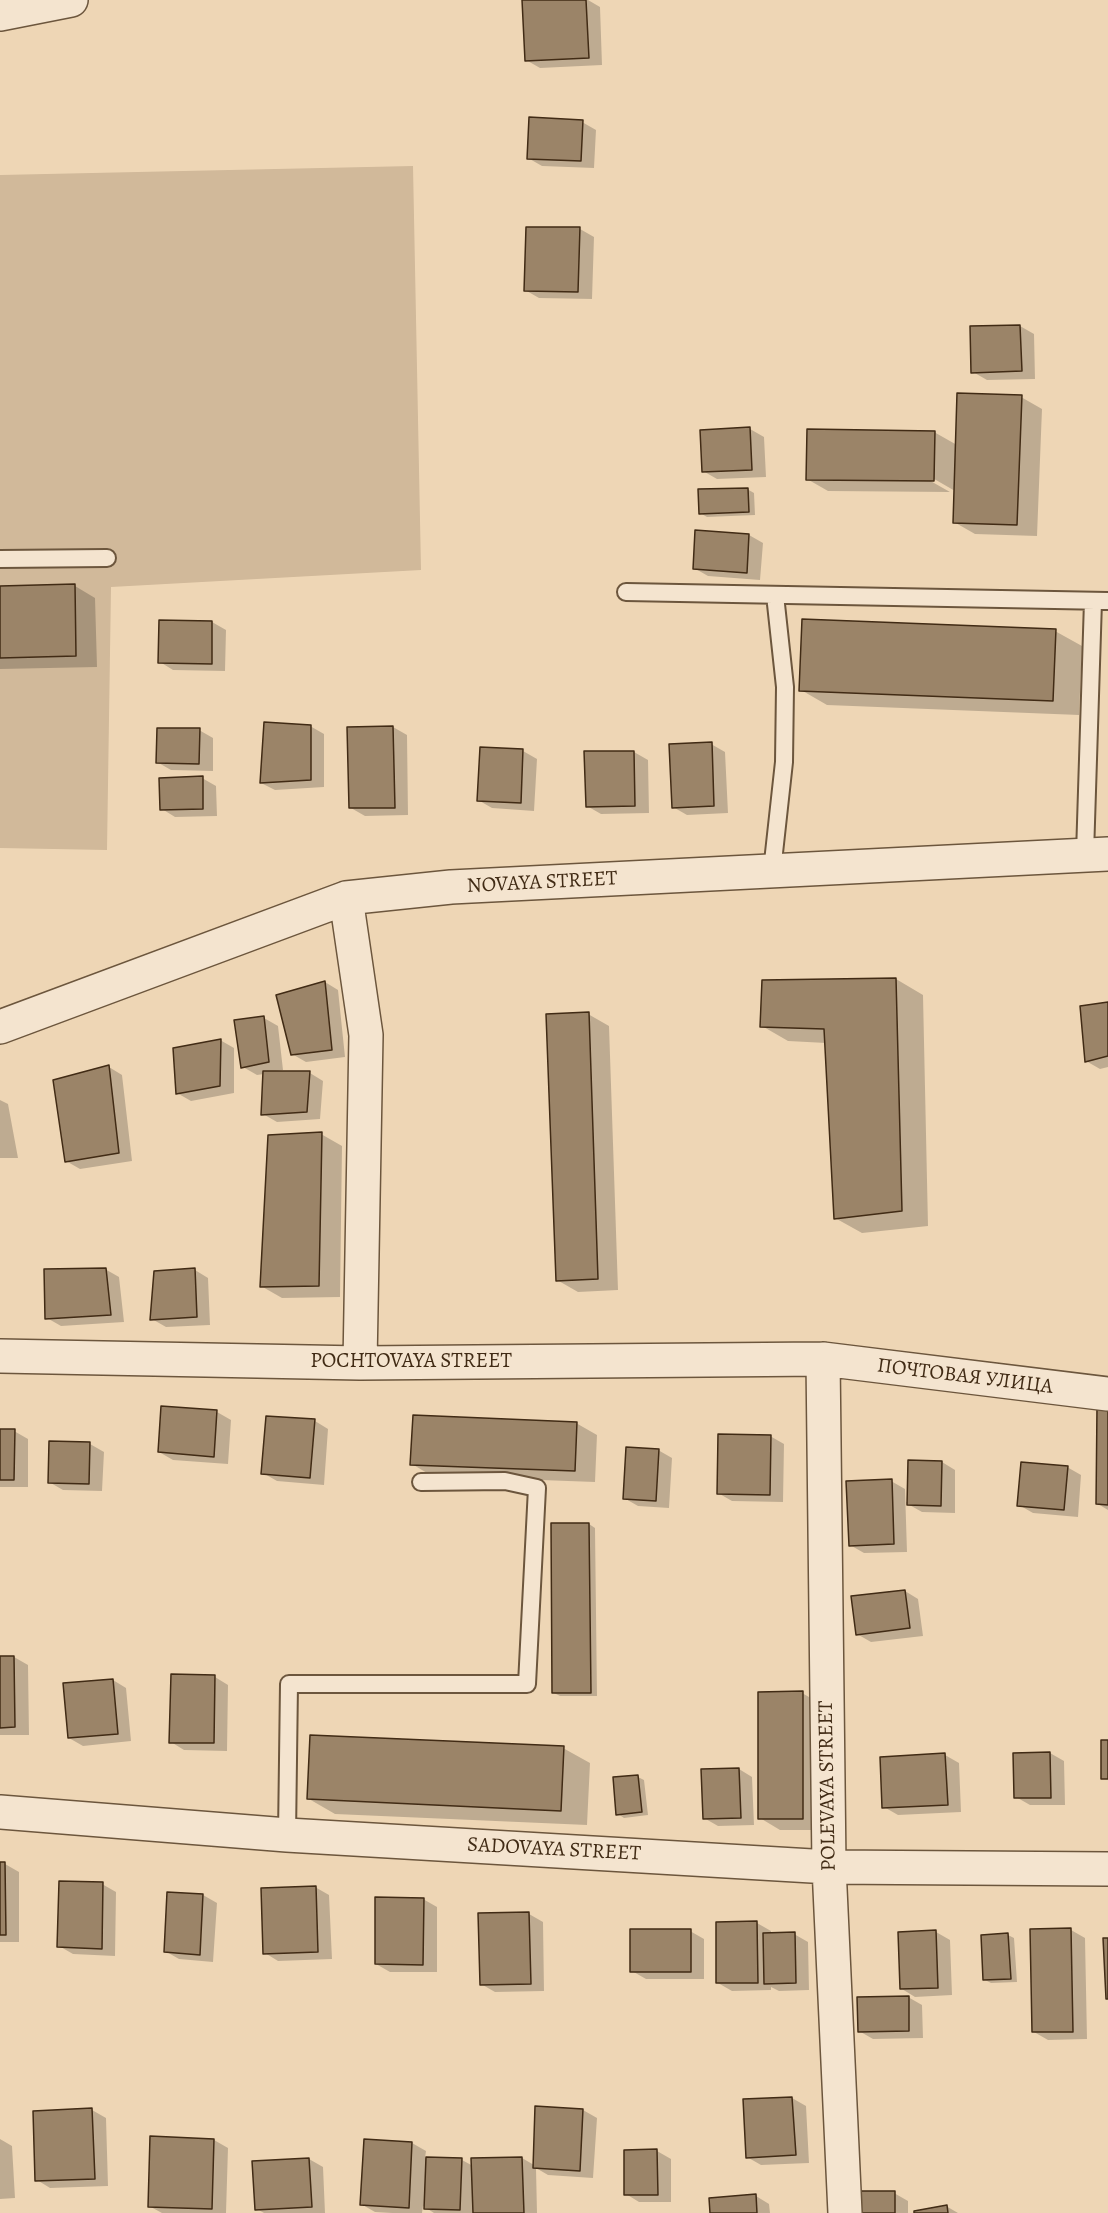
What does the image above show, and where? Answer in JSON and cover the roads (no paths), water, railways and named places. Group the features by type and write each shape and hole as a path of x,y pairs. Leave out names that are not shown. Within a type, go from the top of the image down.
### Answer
{"street":[{"path":"0,14 71,0"},
{"name":"NOVAYA STREET","path":"0,1027 346,898 451,887 1097,854"},
{"path":"346,898 366,1035 360,1363"},
{"name":"POCHTOVAYA STREET","path":"0,1356 360,1363 823,1359"},
{"name":"ПОЧТОВАЯ УЛИЦА","path":"823,1359 1108,1394"},
{"name":"POLEVAYA STREET","path":"823,1359 829,1867 845,2213"},
{"name":"SADOVAYA STREET","path":"0,1812 287,1835 829,1867 1108,1869"}],"lane":[{"path":"0,559 107,558"},
{"path":"626,592 1100,601 1097,854"},
{"path":"772,871 784,762 785,730 785,687 775,595"},
{"path":"287,1835 289,1684 527,1684 537,1488 505,1481 421,1482"}]}
